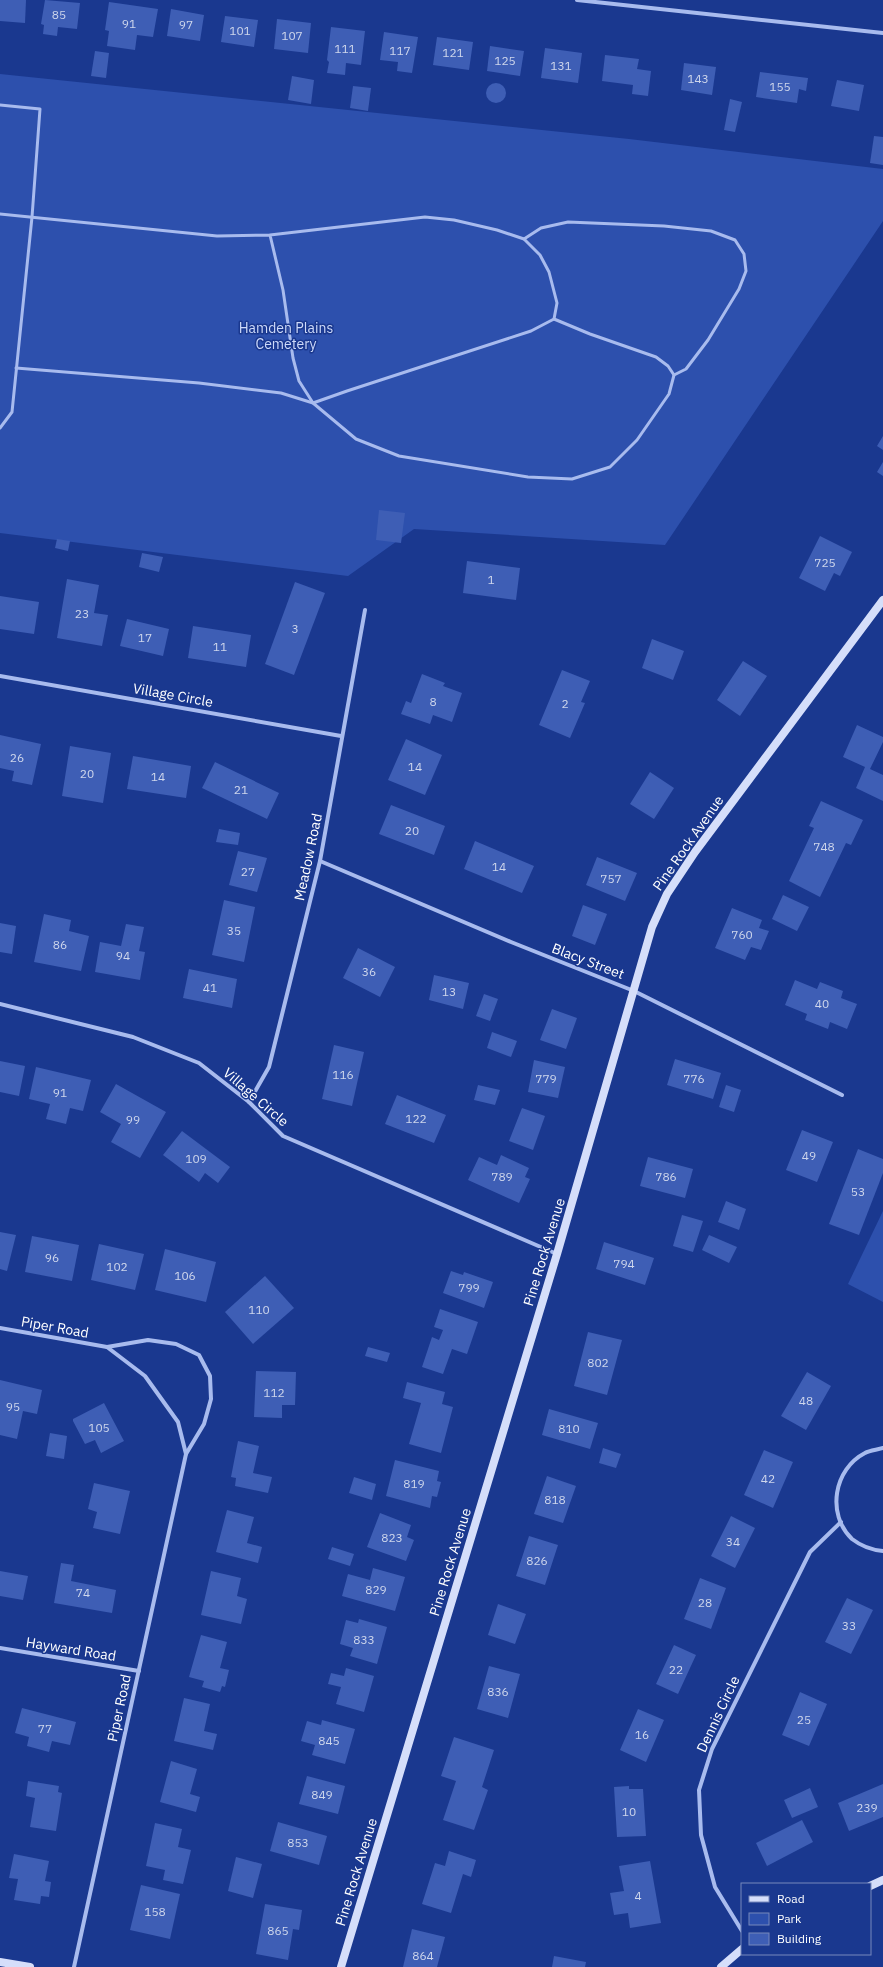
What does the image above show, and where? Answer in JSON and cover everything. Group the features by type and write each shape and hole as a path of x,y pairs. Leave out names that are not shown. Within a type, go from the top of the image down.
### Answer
{"street":[{"path":"577,0 883,33"},
{"name":"Pine Rock Avenue","path":"341,1967 557,1254 652,927 667,894 695,852 883,600"},
{"name":"Meadow Road","path":"249,1102 269,1067 320,861 341,736 365,610"},
{"name":"Village Circle","path":"0,676 341,736"},
{"name":"Blacy Street","path":"320,861 511,942 634,991 842,1095"},
{"name":"Village Circle","path":"0,1004 133,1037 199,1064 249,1102 283,1136 557,1254"},
{"name":"Piper Road","path":"0,1328 107,1347 148,1340 176,1344 199,1355 210,1376 211,1399 204,1424 186,1454 74,1967"},
{"name":"Piper Road","path":"107,1347 145,1376 178,1422 186,1454"},
{"path":"883,1448 866,1452 849,1465 839,1482 836,1502 841,1522 852,1539 870,1549 883,1551"},
{"name":"Dennis Circle","path":"741,1929 715,1887 702,1835 699,1790 712,1749 810,1552 841,1522"},
{"name":"Hayward Road","path":"0,1648 138,1671"},
{"path":"871,1886 883,1880"},
{"path":"721,1967 741,1950"},
{"path":"0,1962 30,1967"}],"lane":[{"path":"0,106 40,109 32,217 12,412 0,428"},
{"path":"0,214 217,236 270,236 425,217 461,221 497,230 524,239 540,255 549,272 557,303 554,319"},
{"path":"524,239 541,228 568,222 672,227 711,231 735,240 744,254 746,271 739,289 708,340 686,369 674,375"},
{"path":"270,236 283,290 293,358 299,380 313,404"},
{"path":"16,368 231,386 281,393 313,404 356,438 399,456 528,477 572,479 610,468 637,440 669,394 674,375 668,366 656,356 590,334 554,319"},
{"path":"313,404 347,391 531,331 554,319"}],"green space":[{"name":"Hamden Plains Cemetery","path":"0,74 629,139 883,169 883,221 665,545 414,529 348,576 0,533"},
{"path":"883,1211 883,1302 848,1284"}],"building":[{"path":"0,0 26,0 25,23 0,21"},
{"path":"45,0 80,3 77,29 58,27 57,36 43,34 44,25 41,24"},
{"path":"109,2 158,9 153,37 137,35 135,50 107,46 109,31 105,30"},
{"path":"171,9 204,15 200,41 167,36"},
{"path":"225,16 258,20 254,47 221,42"},
{"path":"277,19 311,23 308,53 274,49"},
{"path":"331,27 365,31 361,65 346,63 345,75 327,73"},
{"path":"384,32 418,37 412,73 397,71 398,62 380,60"},
{"path":"437,37 473,42 469,70 433,65"},
{"path":"490,46 524,51 520,76 487,71"},
{"path":"545,48 582,53 578,83 541,78"},
{"path":"95,51 109,53 106,78 91,76"},
{"path":"605,55 639,59 637,69 651,71 648,96 632,94 633,85 602,81"},
{"path":"684,63 716,67 712,95 681,90"},
{"path":"760,72 808,78 806,91 799,89 797,103 756,97"},
{"path":"292,76 314,80 311,104 288,100"},
{"path":"837,80 864,85 859,111 831,106"},
{"path":"496,83 503,86 506,93 503,100 496,103 489,100 486,93 489,86"},
{"path":"353,86 371,88 368,111 350,108"},
{"path":"730,99 742,102 735,132 724,130"},
{"path":"874,136 883,137 883,165 870,163"},
{"path":"883,436 883,450 877,446"},
{"path":"883,462 883,476 877,472"},
{"path":"379,510 405,513 401,543 376,540"},
{"path":"820,536 852,552 840,576 834,573 825,591 799,578"},
{"path":"57,539 70,541 68,551 55,548"},
{"path":"142,553 163,557 159,572 139,567"},
{"path":"467,561 520,568 516,600 463,593"},
{"path":"67,579 99,585 94,613 108,615 102,646 57,638"},
{"path":"295,582 325,593 294,675 265,664"},
{"path":"0,596 39,602 34,634 0,629"},
{"path":"127,619 169,629 163,656 120,646"},
{"path":"193,626 251,635 246,667 188,658"},
{"path":"652,639 684,651 673,680 642,668"},
{"path":"743,661 767,676 740,716 717,700"},
{"path":"562,670 590,681 581,702 585,703 570,738 539,725"},
{"path":"422,674 445,683 443,686 462,693 452,722 433,715 430,724 401,714 406,701 411,703"},
{"path":"857,725 883,737 883,742 870,769 883,775 883,801 856,788 865,767 843,757"},
{"path":"0,735 41,744 32,785 12,781 14,771 0,768"},
{"path":"406,739 442,755 425,795 388,780"},
{"path":"70,746 111,753 103,803 62,796"},
{"path":"133,756 191,766 186,798 127,789"},
{"path":"215,762 279,793 267,819 202,788"},
{"path":"650,772 674,788 654,819 630,804"},
{"path":"821,801 863,820 851,845 846,843 820,897 789,881 814,828 809,826"},
{"path":"391,805 445,826 434,855 379,834"},
{"path":"219,829 240,833 238,845 216,842"},
{"path":"475,841 534,866 522,893 464,869"},
{"path":"238,851 267,858 257,892 229,885"},
{"path":"597,857 637,873 625,901 586,885"},
{"path":"783,895 809,907 797,931 772,919"},
{"path":"224,900 255,907 244,962 212,955"},
{"path":"583,905 607,914 595,945 572,936"},
{"path":"732,908 762,920 759,928 769,931 761,950 751,947 745,960 715,948"},
{"path":"44,914 71,920 69,931 89,936 81,971 34,962"},
{"path":"0,923 16,926 12,954 0,952"},
{"path":"126,924 144,927 139,951 145,952 140,980 95,972 100,942 121,946"},
{"path":"358,948 395,967 380,997 343,978"},
{"path":"189,969 237,979 232,1008 183,998"},
{"path":"434,975 469,983 463,1009 429,1000"},
{"path":"795,980 817,989 820,982 843,991 841,998 857,1004 847,1029 830,1022 828,1029 805,1020 807,1014 785,1005"},
{"path":"484,994 498,999 490,1021 476,1016"},
{"path":"552,1009 577,1018 566,1049 540,1040"},
{"path":"492,1032 517,1041 511,1057 487,1048"},
{"path":"334,1045 364,1052 352,1106 322,1099"},
{"path":"675,1059 721,1073 713,1099 667,1085"},
{"path":"534,1060 565,1067 558,1098 528,1092"},
{"path":"0,1061 25,1066 19,1096 0,1092"},
{"path":"36,1067 91,1080 83,1111 70,1108 66,1124 46,1119 50,1104 29,1099"},
{"path":"116,1084 166,1112 140,1158 111,1142 121,1124 100,1112"},
{"path":"478,1085 500,1090 495,1105 474,1100"},
{"path":"726,1085 741,1090 734,1112 719,1107"},
{"path":"397,1095 446,1115 434,1143 385,1124"},
{"path":"522,1108 545,1116 533,1150 509,1141"},
{"path":"802,1130 833,1142 817,1182 786,1170"},
{"path":"182,1131 230,1167 218,1183 205,1173 199,1182 163,1155"},
{"path":"858,1149 883,1159 883,1173 859,1235 829,1224"},
{"path":"501,1155 529,1168 525,1177 530,1179 519,1203 468,1180 479,1157 497,1165"},
{"path":"648,1157 693,1169 685,1198 640,1186"},
{"path":"726,1201 746,1209 739,1230 718,1222"},
{"path":"682,1215 703,1221 693,1252 673,1246"},
{"path":"0,1232 16,1235 7,1271 0,1269"},
{"path":"709,1235 737,1247 729,1263 702,1250"},
{"path":"32,1236 79,1245 72,1281 25,1272"},
{"path":"604,1242 654,1258 645,1285 596,1269"},
{"path":"99,1244 144,1254 135,1290 91,1280"},
{"path":"165,1249 216,1262 206,1302 155,1290"},
{"path":"451,1271 463,1275 464,1272 493,1282 484,1308 443,1293"},
{"path":"265,1276 294,1308 253,1344 225,1312"},
{"path":"440,1309 478,1322 467,1354 452,1349 443,1374 422,1367 432,1337 439,1340 443,1330 434,1327"},
{"path":"588,1332 622,1340 607,1395 574,1386"},
{"path":"368,1347 390,1353 387,1362 365,1356"},
{"path":"256,1371 296,1372 295,1405 282,1405 282,1418 254,1417"},
{"path":"807,1372 831,1386 806,1430 781,1416"},
{"path":"0,1380 42,1390 37,1414 23,1411 17,1439 0,1435"},
{"path":"407,1382 445,1392 442,1404 453,1407 441,1453 409,1444 421,1403 403,1398"},
{"path":"104,1403 124,1441 101,1453 95,1440 85,1444 73,1419"},
{"path":"549,1409 598,1423 590,1449 542,1435"},
{"path":"50,1433 67,1436 64,1459 46,1456"},
{"path":"238,1441 259,1446 253,1473 272,1477 268,1493 235,1486 236,1478 231,1477"},
{"path":"603,1448 621,1454 616,1468 599,1463"},
{"path":"764,1450 793,1462 773,1508 744,1495"},
{"path":"395,1460 439,1471 437,1481 441,1482 437,1497 432,1496 430,1508 386,1496"},
{"path":"547,1476 576,1486 563,1523 534,1514"},
{"path":"354,1477 376,1484 372,1500 349,1493"},
{"path":"94,1483 130,1491 120,1534 93,1528 97,1512 88,1509"},
{"path":"227,1510 254,1517 247,1543 262,1547 258,1563 216,1552"},
{"path":"380,1513 411,1525 407,1537 414,1540 406,1561 367,1547"},
{"path":"731,1516 755,1528 735,1568 711,1556"},
{"path":"529,1536 558,1545 545,1585 516,1576"},
{"path":"332,1547 354,1554 350,1566 328,1559"},
{"path":"61,1563 74,1565 71,1581 116,1590 112,1613 54,1603"},
{"path":"373,1568 405,1577 395,1611 342,1596 348,1574 370,1580"},
{"path":"0,1571 28,1576 23,1600 0,1596"},
{"path":"211,1571 241,1578 237,1596 247,1599 241,1624 201,1615"},
{"path":"700,1578 726,1588 711,1629 684,1619"},
{"path":"847,1598 873,1610 851,1654 825,1642"},
{"path":"498,1604 526,1614 515,1644 488,1635"},
{"path":"359,1619 387,1627 377,1664 350,1656 353,1648 340,1644 346,1620 358,1623"},
{"path":"201,1635 227,1642 220,1668 229,1670 225,1687 222,1686 220,1692 202,1687 204,1681 189,1677"},
{"path":"674,1645 696,1655 678,1694 656,1684"},
{"path":"489,1666 520,1674 508,1718 477,1709"},
{"path":"346,1668 374,1676 364,1712 336,1704 341,1687 328,1684 331,1673 344,1676"},
{"path":"800,1692 827,1704 809,1746 782,1735"},
{"path":"184,1698 210,1704 204,1731 217,1734 213,1750 174,1741"},
{"path":"22,1708 76,1722 70,1745 52,1741 49,1752 27,1746 29,1737 15,1733"},
{"path":"638,1709 664,1720 646,1762 620,1750"},
{"path":"322,1720 355,1729 345,1764 312,1755 315,1745 301,1741 307,1721 321,1725"},
{"path":"454,1737 494,1750 482,1787 488,1790 474,1830 443,1820 456,1781 441,1776"},
{"path":"171,1761 197,1769 190,1794 200,1797 196,1812 160,1802"},
{"path":"307,1776 345,1786 338,1814 299,1804"},
{"path":"28,1781 59,1786 58,1792 62,1793 56,1831 30,1827 35,1798 26,1796"},
{"path":"883,1784 883,1817 849,1831 838,1803"},
{"path":"629,1786 629,1789 643,1789 646,1836 617,1837 614,1787"},
{"path":"810,1788 818,1807 792,1818 784,1800"},
{"path":"802,1820 813,1842 767,1866 756,1843"},
{"path":"278,1822 327,1836 319,1865 270,1851"},
{"path":"155,1823 182,1829 178,1847 191,1850 183,1884 163,1880 165,1870 146,1866"},
{"path":"449,1851 476,1860 471,1877 463,1874 451,1913 422,1904 435,1863 445,1866"},
{"path":"14,1854 49,1861 45,1881 51,1882 49,1897 41,1896 40,1904 14,1900 18,1879 9,1878"},
{"path":"236,1857 262,1864 253,1898 228,1891"},
{"path":"650,1861 661,1923 630,1928 628,1913 614,1915 610,1893 624,1891 619,1866"},
{"path":"141,1885 180,1894 170,1939 130,1930"},
{"path":"265,1904 302,1910 299,1930 293,1929 288,1960 256,1954"},
{"path":"412,1929 445,1937 437,1967 403,1967"},
{"path":"554,1956 586,1962 585,1967 552,1967"}]}
